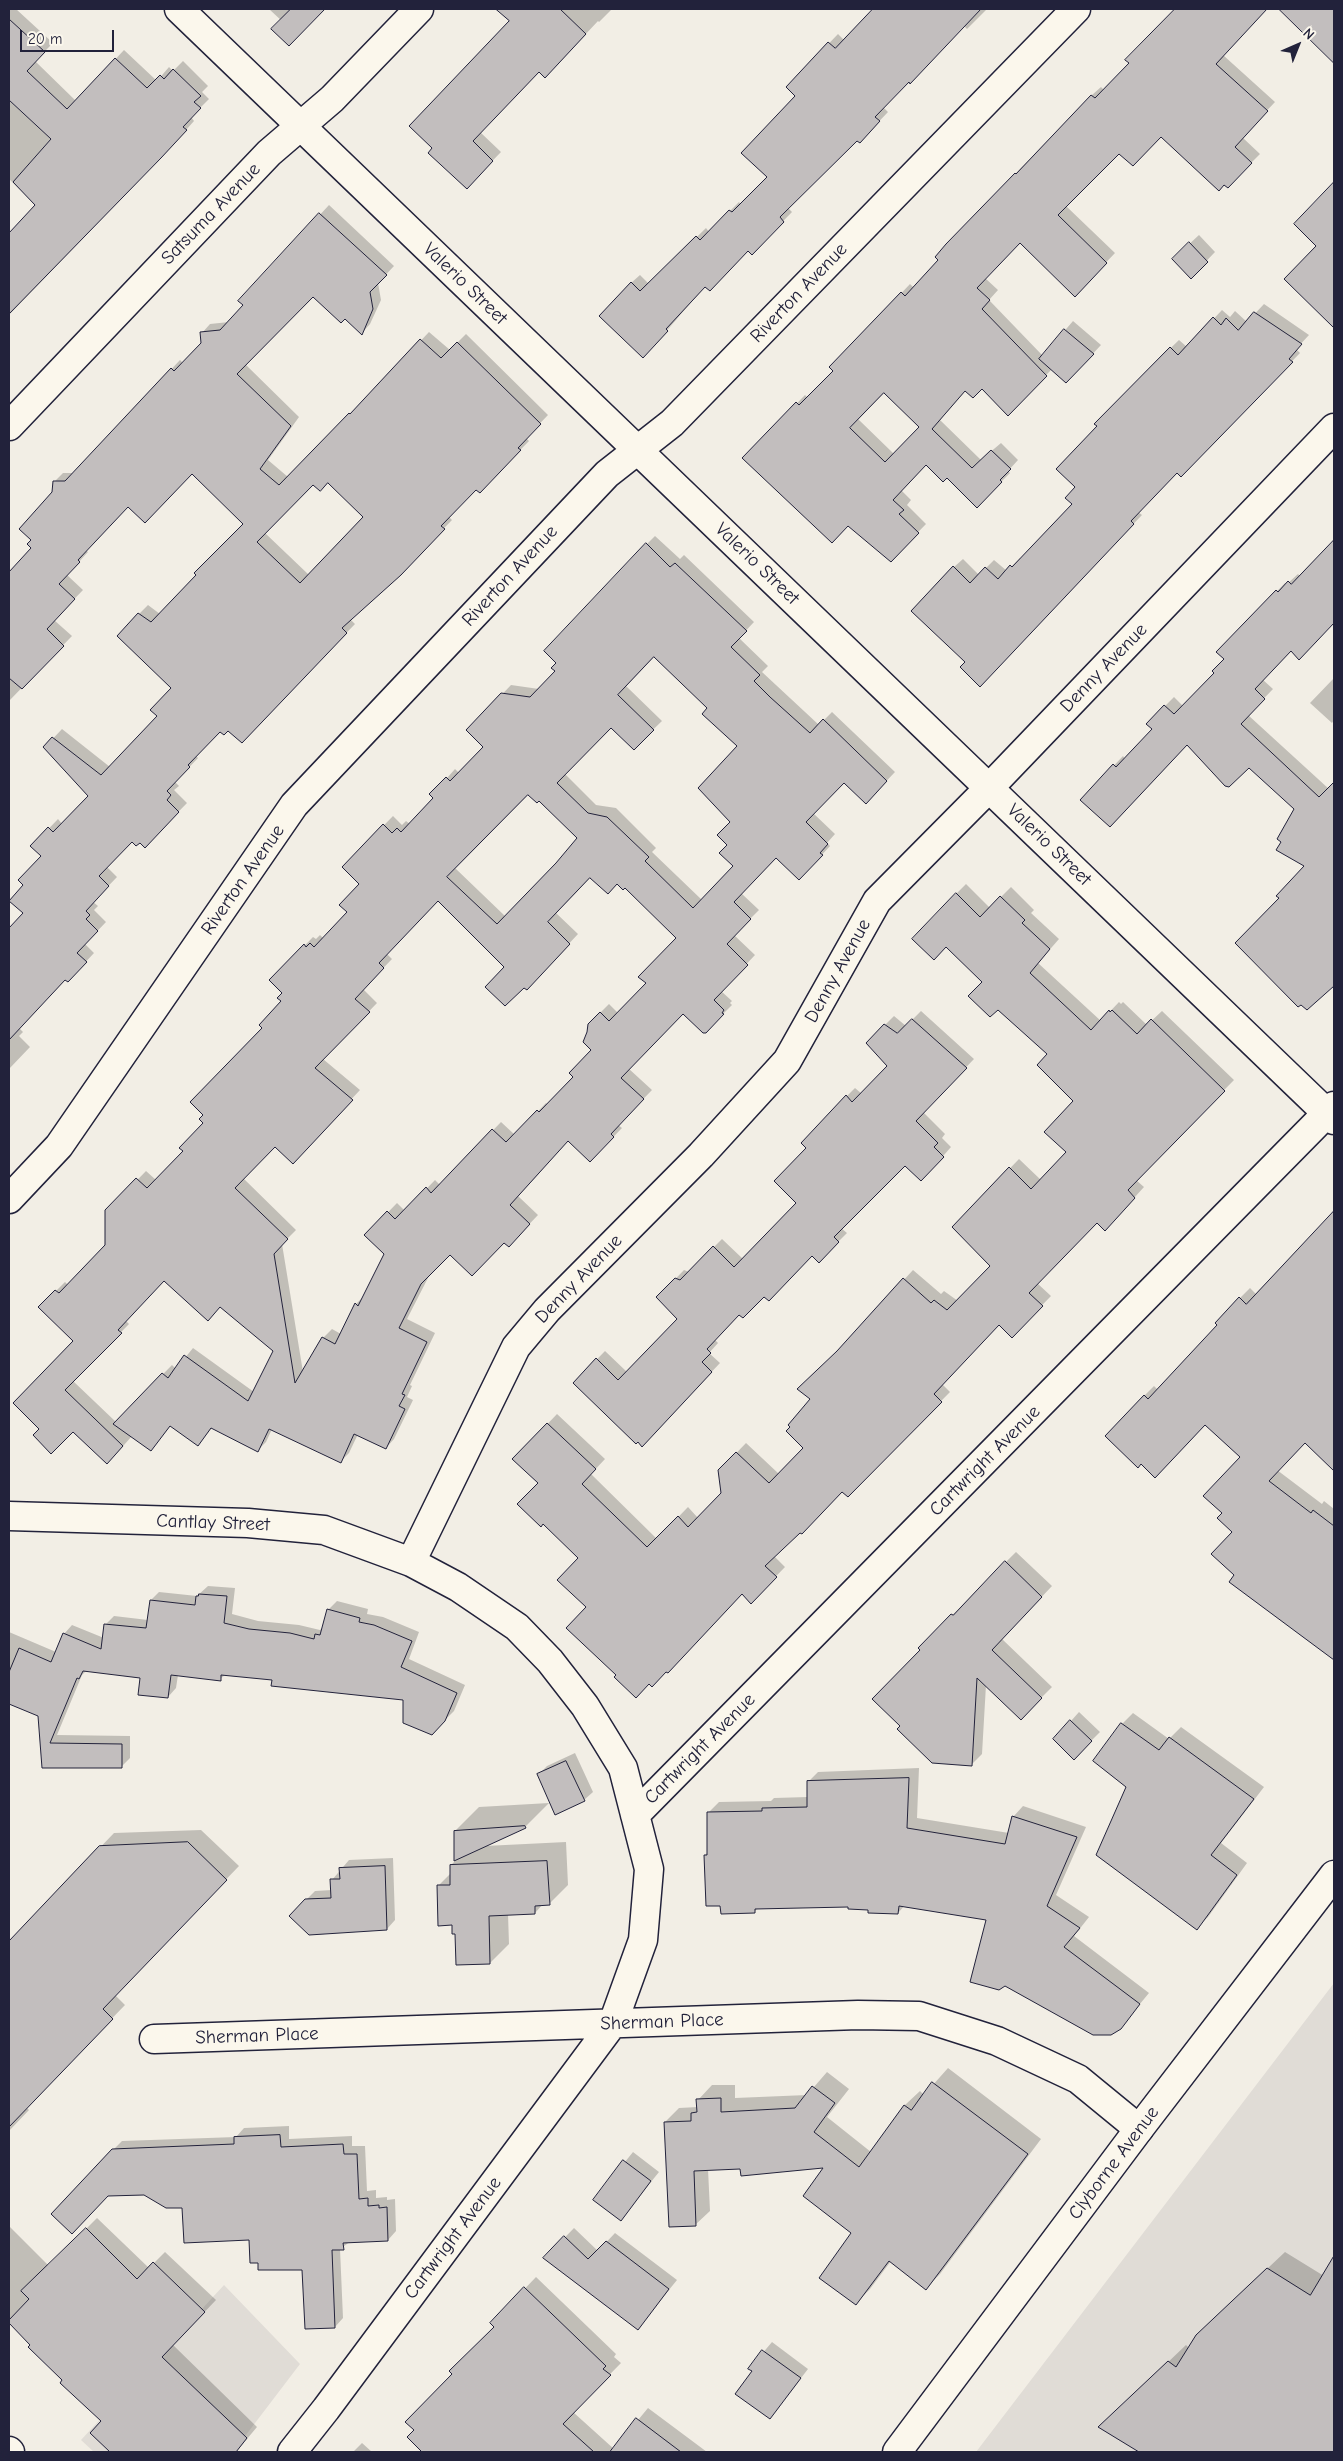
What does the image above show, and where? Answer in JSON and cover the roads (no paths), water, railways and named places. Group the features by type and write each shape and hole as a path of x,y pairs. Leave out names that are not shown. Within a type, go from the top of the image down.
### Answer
{"street":[{"name":"Valerio Street","path":"179,9 989,788 1332,1113"},
{"name":"Satsuma Avenue","path":"9,426 269,153 332,99 419,9"},
{"name":"Riverton Avenue","path":"9,1199 59,1146 294,805 607,474 672,423 1076,9"},
{"name":"Denny Avenue","path":"411,1562 516,1347 547,1310 701,1155 787,1061 877,901 989,788 1334,428"},
{"name":"Cartwright Avenue","path":"292,2452 613,2023 643,1940 649,1869 635,1815 1332,1113"},
{"name":"Cantlay Street","path":"9,1516 248,1523 324,1530 411,1562 487,1605 517,1627 550,1661 585,1706 623,1768 635,1815"},
{"name":"Clyborne Avenue","path":"897,2452 1139,2129 1334,1875"},
{"name":"Sherman Place","path":"154,2039 858,2015 919,2016 996,2041 1078,2079 1139,2129"}]}
